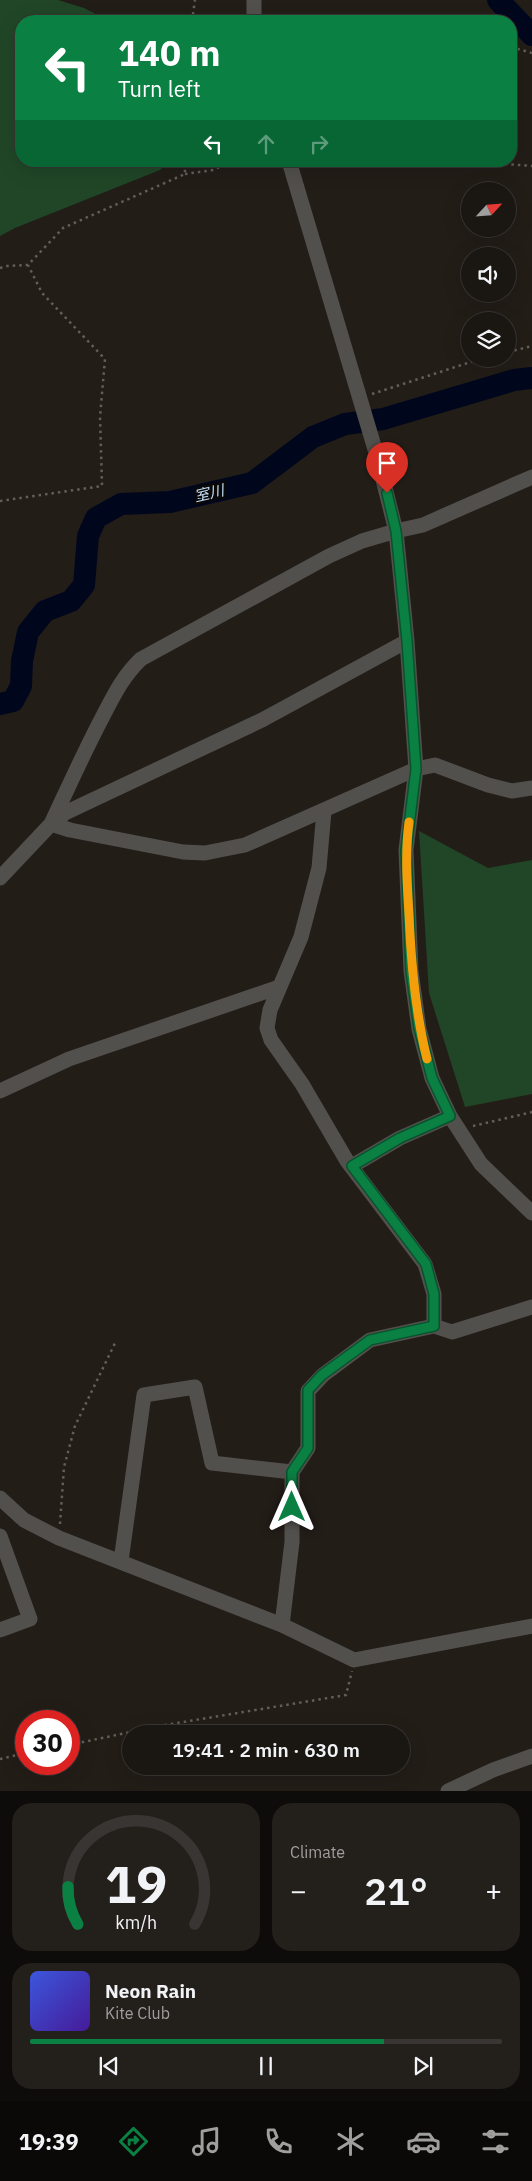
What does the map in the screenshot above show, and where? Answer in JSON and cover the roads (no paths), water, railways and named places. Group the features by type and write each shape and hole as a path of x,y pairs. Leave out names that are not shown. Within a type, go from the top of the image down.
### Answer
{"street":[{"path":"254,0 254,15"},
{"path":"291,167 360,398 396,531 407,641 416,769 406,850 411,971 419,1028 432,1078 450,1116 481,1164 532,1213"},
{"path":"51,824 94,733 127,672 141,660 329,556 362,541 423,525 532,477"},
{"path":"0,878 51,824 65,813 262,720 407,641"},
{"path":"51,824 70,830 173,850 205,853 245,845 416,769 435,765 488,785 512,791 532,788"},
{"path":"324,811 319,868 301,937 270,1010 267,1028 271,1040 302,1084 347,1160 426,1264 434,1294 434,1326"},
{"path":"0,1091 69,1059 280,987"},
{"path":"352,1166 400,1138 450,1116"},
{"path":"282,1625 292,1542 292,1472 308,1448 308,1390 322,1375 370,1340 434,1326 452,1332 532,1306"},
{"path":"120,1562 144,1395 195,1387 212,1463 292,1472"},
{"path":"0,1498 24,1520 58,1538 282,1625 354,1660 532,1626"},
{"path":"0,1536 30,1619 0,1630"},
{"path":"448,1791 493,1770 532,1756"}],"waterway":[{"path":"498,0 513,15"},
{"path":"517,20 532,35"},
{"name":"室川","path":"0,704 13,701 21,686 22,661 28,632 45,611 71,601 84,585 88,536 96,518 121,504 170,502 252,483 313,437 345,424 383,419 514,380 532,378"}]}
